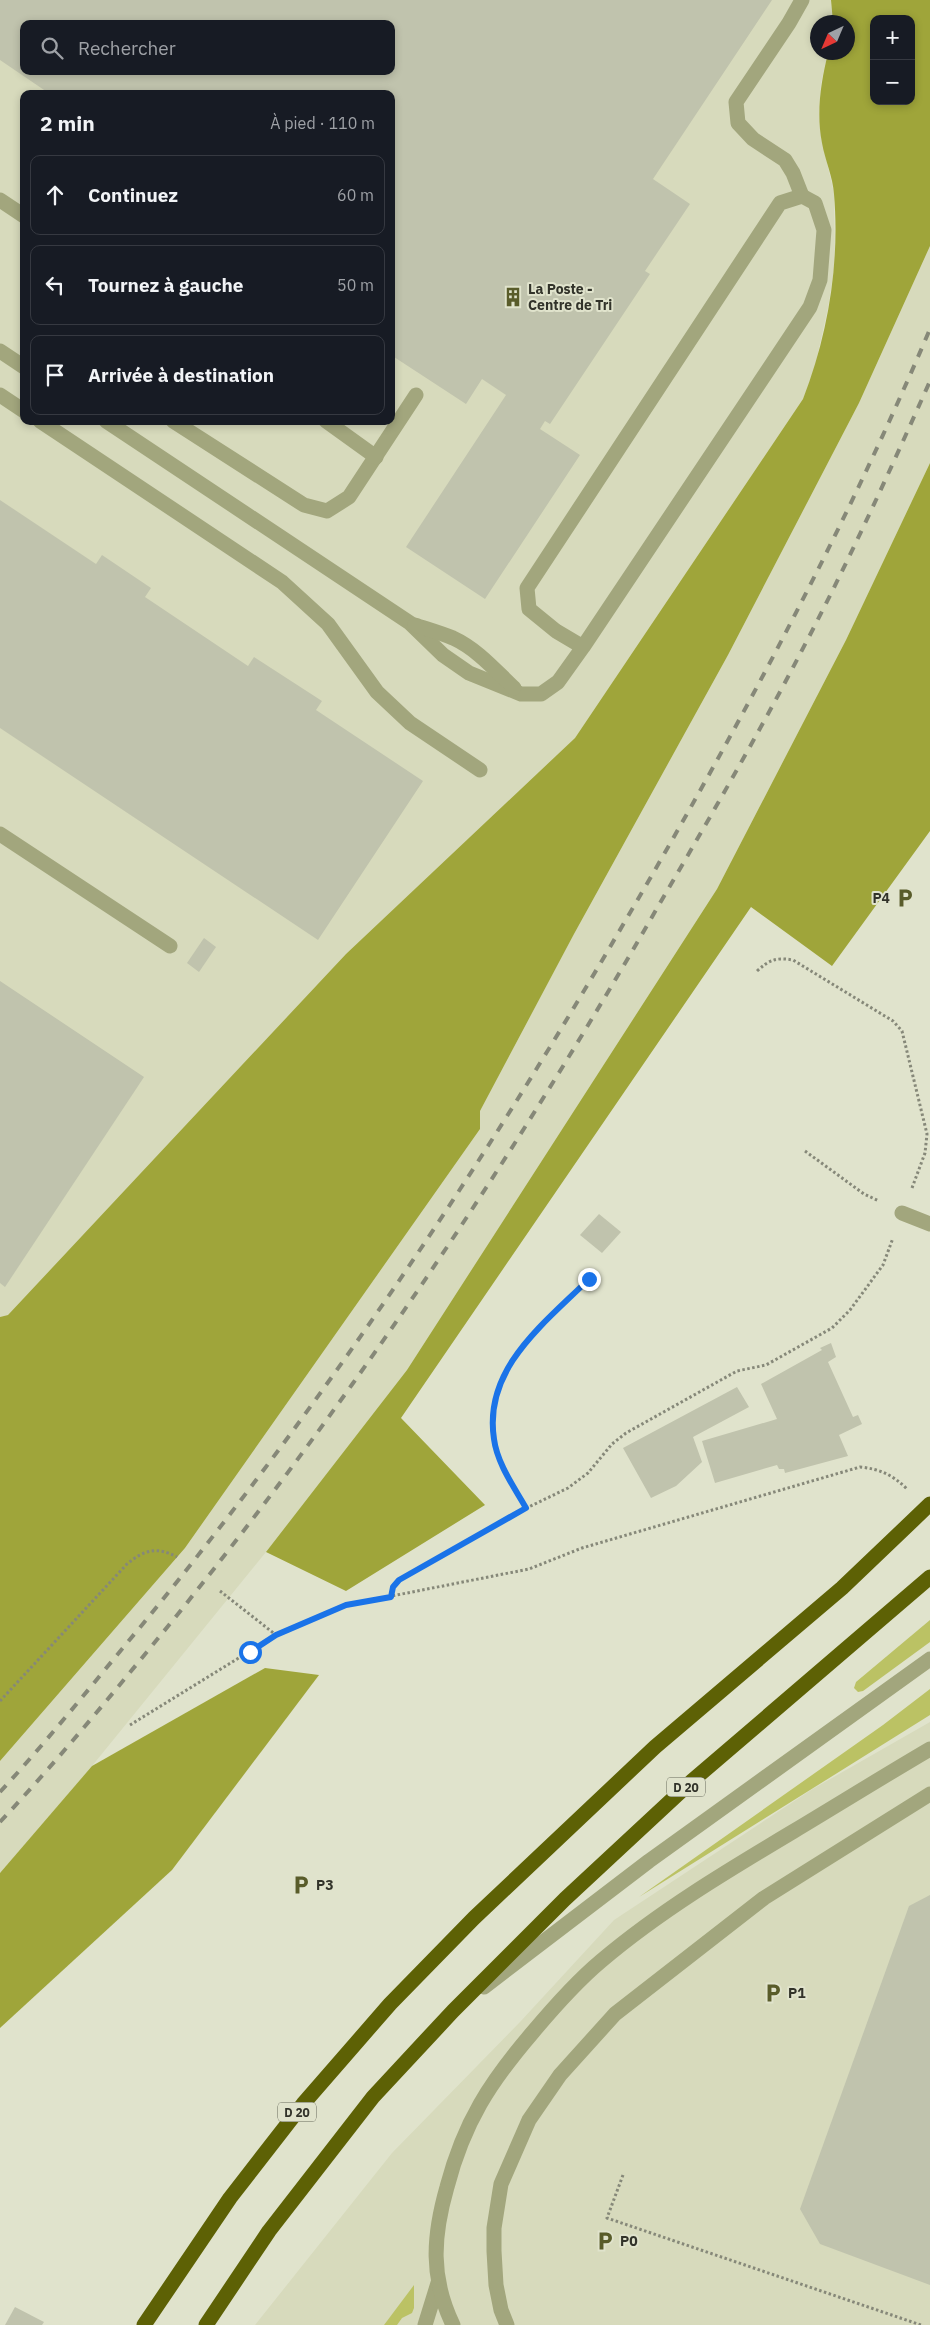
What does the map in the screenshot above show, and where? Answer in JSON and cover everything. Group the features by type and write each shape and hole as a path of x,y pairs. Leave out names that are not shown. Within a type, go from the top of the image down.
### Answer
{"highway":[{"name":"D 20","path":"144,2325 230,2198 303,2104 390,2004 474,1918 655,1747 842,1588 928,1506"},
{"name":"D 20","path":"206,2325 269,2231 373,2097 453,2011 566,1899 692,1781 930,1577"}],"street":[{"path":"112,425 410,623 453,638 464,645 480,656 521,694 541,694 558,682 583,647 673,515 810,307 820,280 824,230 815,204 802,196 793,173 785,160 753,139 738,123 736,102 789,23 802,0"},
{"path":"583,647 556,631 529,609 527,588 780,202 802,196"},
{"path":"0,200 20,213"},
{"path":"0,351 20,364"},
{"path":"0,395 20,408"},
{"path":"179,425 304,505 327,511 350,498 416,396"},
{"path":"46,425 282,582 328,624 377,692 410,723 480,770"},
{"path":"332,425 376,456"},
{"path":"0,834 170,946"},
{"path":"902,1213 930,1224"},
{"path":"453,2011 649,1861 930,1659"},
{"path":"453,2325 438,2283 434,2254 437,2222 454,2162 469,2122 487,2091 508,2061 572,1989 600,1962 664,1912 732,1868 930,1749"},
{"path":"507,2325 501,2310 496,2285 494,2251 494,2228 501,2184 529,2120 560,2075 615,2014 764,1898 930,1794"},
{"path":"426,2325 438,2283"},
{"path":"496,2325 501,2310"}],"path":[{"path":"391,1597 393,1587 399,1580 526,1508 568,1488 588,1473 612,1444 626,1433 737,1371 766,1365 832,1328 850,1310 883,1265 925,1153 928,1134 902,1031 893,1021 793,960 778,958 768,961 757,971"},
{"path":"805,1151 864,1194 902,1213"},
{"path":"526,1508 506,1472 494,1440 493,1408 502,1378 516,1353 589,1279"},
{"path":"130,1725 276,1635 346,1605 529,1569 582,1548 860,1467 875,1468 888,1473 928,1506"},
{"path":"0,1702 127,1564 138,1555 152,1551 166,1551 177,1557"},
{"path":"220,1592 276,1635"},
{"path":"623,2174 607,2218 921,2325"}],"shaded area":[{"path":"0,0 831,0 832,15 810,15 810,60 826,60 821,83 819,113 822,141 834,193 835,263 828,308 814,371 803,399 575,738 346,954 8,1315 0,1317"},
{"path":"930,246 930,463 846,640 717,889 407,1370 266,1552 92,1766 0,1873 0,1761 185,1548 480,1129 480,1111 574,934 728,655 859,403"},
{"path":"930,1722 930,2325 255,2325 392,2153 520,2022 614,1920 811,1790"}],"green space":[{"path":"831,0 930,0 930,246 859,403 728,655 574,934 480,1111 480,1129 185,1548 0,1761 0,1317 8,1315 346,954 575,738 803,399 812,375 825,324 830,298 835,246 834,194 822,143 819,120 821,86 827,60 855,60 855,15 832,15"},
{"path":"930,463 930,831 832,966 751,907 401,1418 485,1505 346,1591 266,1552 407,1370 717,889 846,640"},
{"path":"930,1620 930,1642 863,1691 858,1692 854,1688 856,1682"},
{"path":"265,1668 319,1675 172,1870 0,2028 0,1873 92,1766"},
{"path":"930,1689 930,1715 639,1897 883,1725"},
{"path":"414,2285 414,2308 412,2313 402,2318 397,2325 384,2325"}],"building":[{"name":"La Poste - Centre de Tri","path":"0,0 772,0 653,179 690,204 645,271 650,274 550,424 545,421 540,429 580,455 485,599 406,547 506,395 482,379 466,404 395,358 395,90 44,90 22,75 395,75 395,20 20,20 20,74 0,60"},
{"path":"0,500 96,564 102,555 151,588 145,597 248,666 254,657 322,701 316,710 423,781 318,940 0,728"},
{"path":"204,938 216,947 199,972 187,963"},
{"path":"0,981 144,1077 5,1287 0,1283"},
{"path":"599,1214 621,1232 602,1253 580,1235"},
{"path":"831,1343 836,1357 828,1362 853,1417 858,1415 862,1424 839,1435 848,1456 785,1473 784,1469 779,1469 777,1465 715,1483 702,1441 777,1419 761,1384"},
{"path":"737,1387 749,1407 693,1437 702,1462 676,1486 651,1498 623,1448"},
{"path":"930,1895 930,2285 820,2244 800,2209 909,1906"},
{"path":"15,2307 44,2322 42,2325 5,2325"}],"railway":[{"path":"0,1792 55,1730 142,1625 271,1460 393,1289 452,1202 508,1114 617,935 744,712 860,484 930,329"},
{"path":"0,1822 44,1774 169,1625 295,1463 356,1380 527,1124 634,948 760,728 834,587 930,381"}],"place":[{"name":"La Poste - Centre de Tri","path":"513,297"},
{"name":"P4","path":"905,898"},
{"name":"P3","path":"301,1885"},
{"name":"P1","path":"773,1993"},
{"name":"P0","path":"605,2241"}],"route":[{"path":"250,1652 276,1635 310,1619 346,1605 391,1597 393,1587 399,1580 526,1508 506,1472 494,1440 493,1408 502,1378 516,1353 589,1279"}]}
